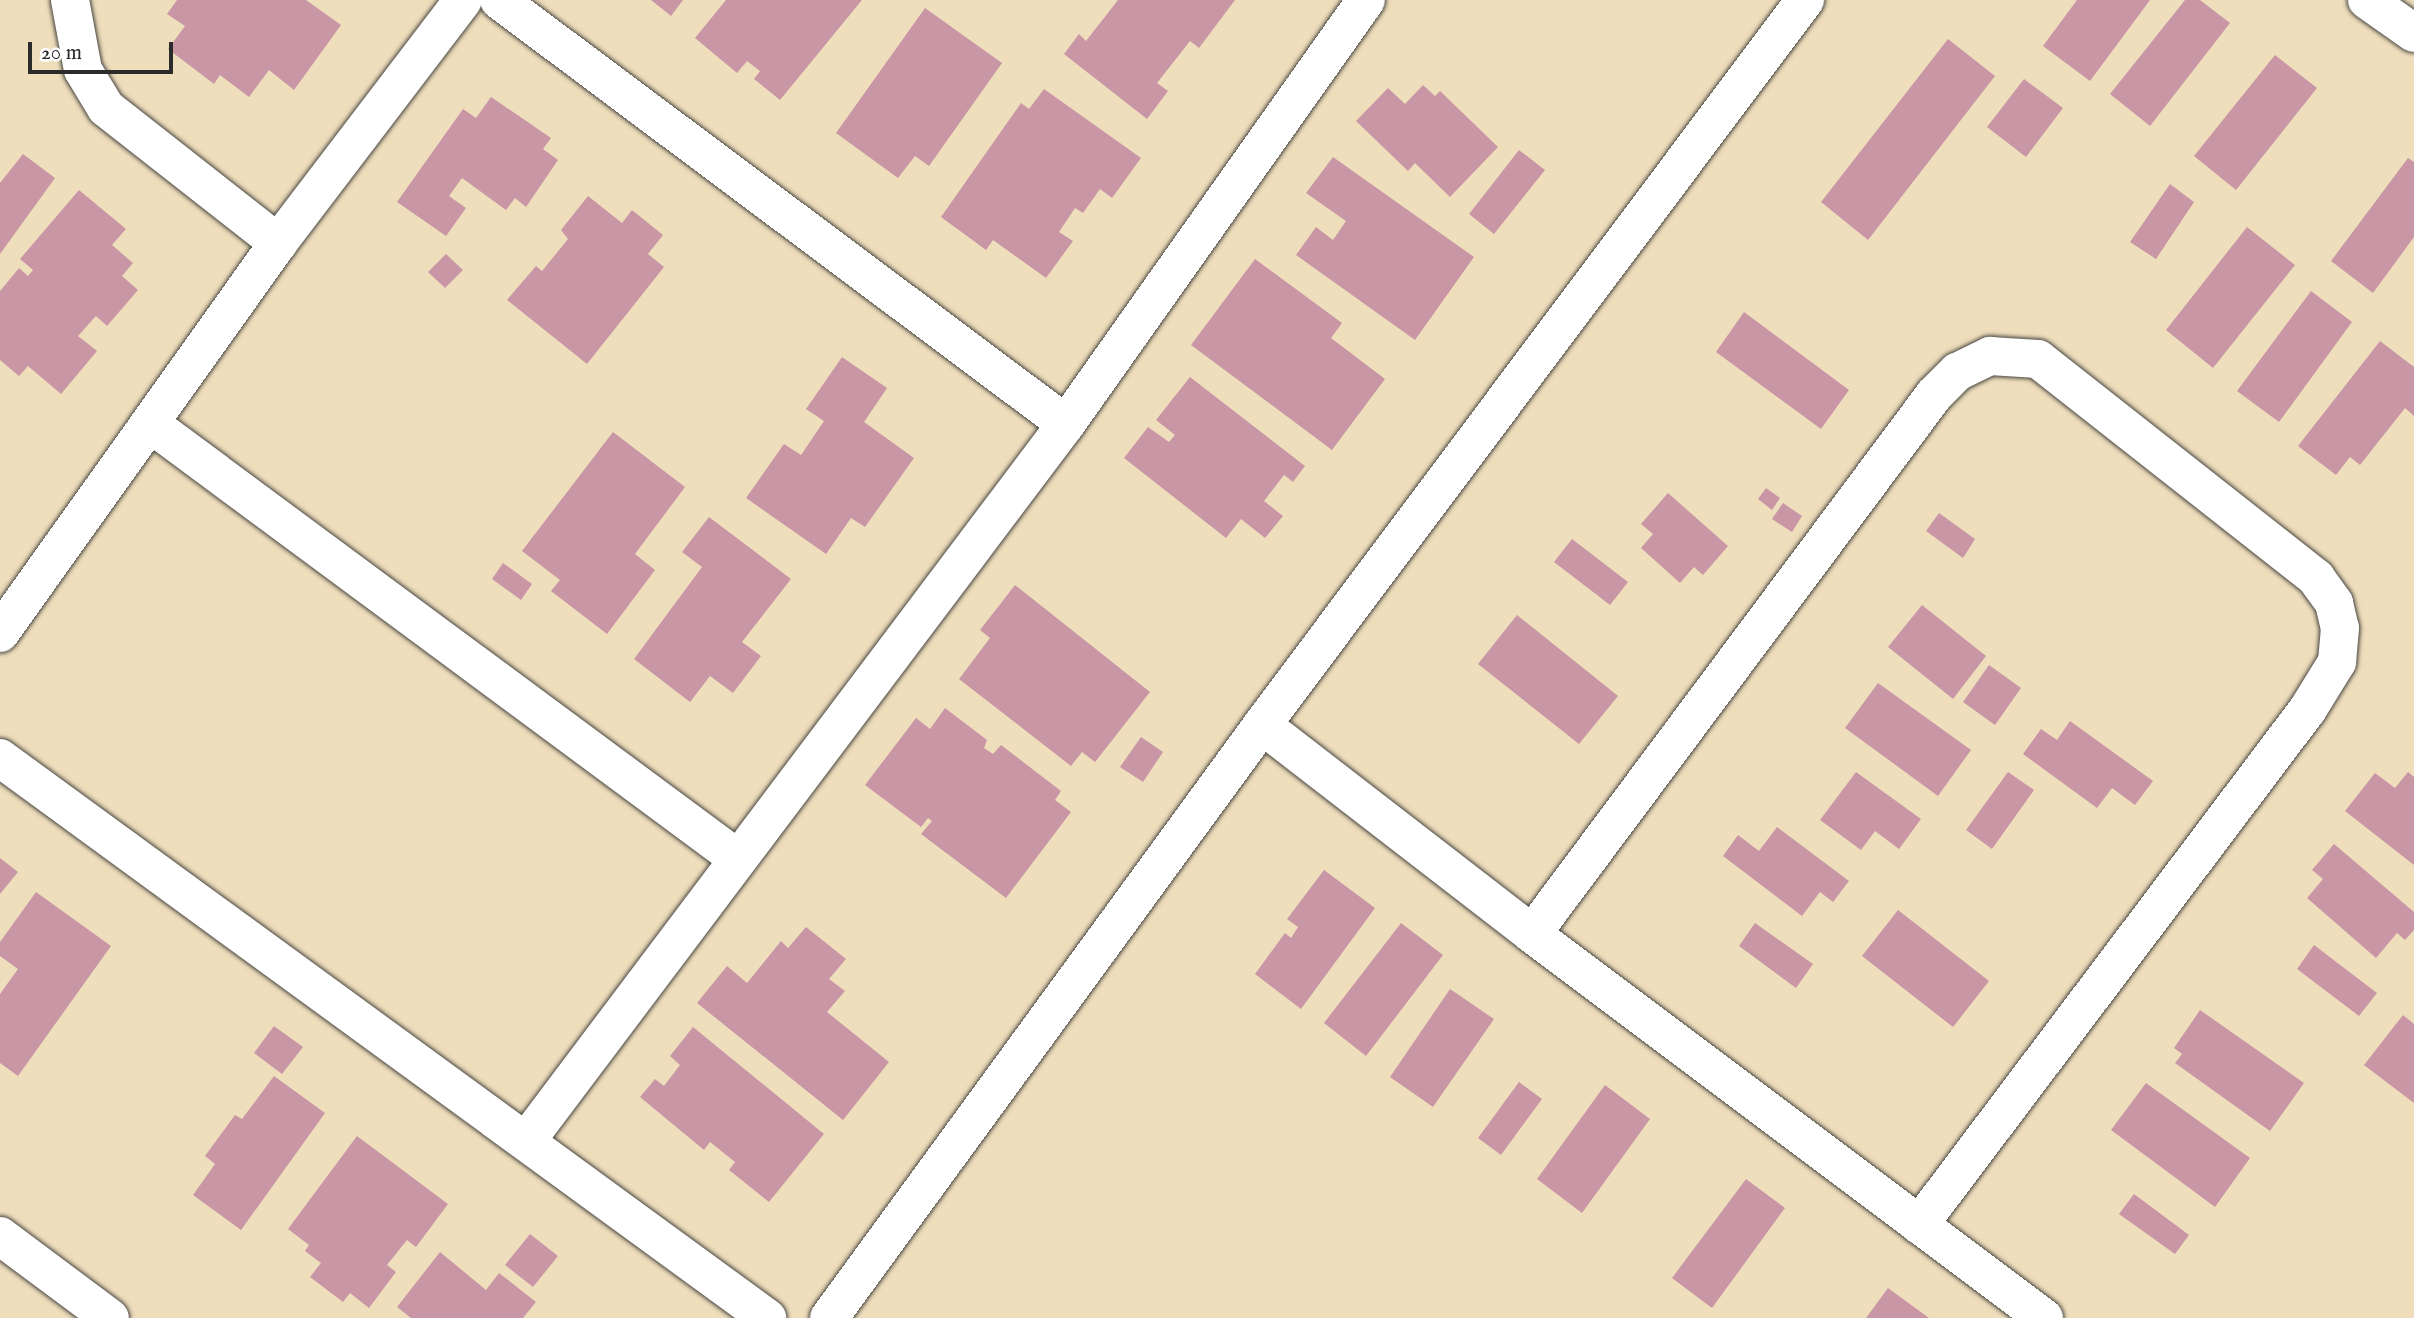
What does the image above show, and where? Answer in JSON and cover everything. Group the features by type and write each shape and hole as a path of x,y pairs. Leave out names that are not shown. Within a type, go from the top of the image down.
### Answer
{"street":[{"path":"70,0 83,70 106,108 278,243"},
{"path":"0,634 152,425 278,243 463,0"},
{"path":"499,0 1066,424"},
{"path":"527,1140 1066,424 1366,0"},
{"path":"829,1318 1262,725 1805,0"},
{"path":"2367,0 2414,33"},
{"path":"1532,934 1934,395 1957,372 1990,356 2038,359 2316,578 2334,603 2340,628 2337,662 2308,709 1919,1225"},
{"path":"152,425 737,858"},
{"path":"1262,725 1532,934 2044,1318"},
{"path":"0,758 527,1140 767,1318"},
{"path":"0,1236 110,1318"}],"building":[{"path":"177,0 306,0 341,25 294,90 269,70 249,97 220,75 214,84 168,49 185,26 167,14"},
{"path":"651,0 683,0 671,16"},
{"path":"726,0 862,0 780,100 754,79 760,71 747,61 737,73 695,38"},
{"path":"1118,0 1235,0 1199,48 1190,41 1157,83 1168,91 1147,119 1064,54 1079,34 1086,41"},
{"path":"2077,0 2150,0 2090,81 2043,46"},
{"path":"2185,0 2200,0 2230,23 2150,126 2110,94"},
{"path":"925,8 1002,63 929,166 915,156 898,178 836,133"},
{"path":"1948,39 1995,76 1868,240 1821,202"},
{"path":"2275,55 2317,88 2236,190 2194,156"},
{"path":"2024,79 2063,108 2026,157 1987,127"},
{"path":"1423,85 1435,96 1440,91 1498,147 1450,197 1415,163 1408,171 1356,121 1388,88 1405,104"},
{"path":"1044,89 1141,158 1112,198 1100,189 1083,213 1075,208 1059,232 1073,241 1046,278 993,240 986,250 941,217 1021,103 1029,109"},
{"path":"491,97 551,138 543,149 558,160 526,207 515,198 506,210 462,178 449,196 466,208 446,236 397,202 463,109 476,118"},
{"path":"1519,150 1545,170 1494,234 1469,214"},
{"path":"23,154 55,178 0,254 0,183"},
{"path":"1333,157 1474,257 1415,340 1296,255 1316,227 1333,240 1346,221 1306,193"},
{"path":"2408,158 2414,162 2414,237 2373,293 2331,261"},
{"path":"2170,184 2194,202 2156,259 2130,242"},
{"path":"79,190 126,229 112,245 133,263 122,276 138,290 107,326 96,316 78,336 97,351 61,394 28,366 19,376 0,360 0,291 19,268 28,276 33,270 20,259"},
{"path":"588,196 622,223 632,210 663,235 648,254 664,267 587,364 507,300 536,266 542,271 568,239 561,230"},
{"path":"2247,227 2295,265 2213,368 2166,330"},
{"path":"446,254 463,270 445,288 428,272"},
{"path":"1255,259 1342,323 1331,338 1385,379 1332,450 1191,345"},
{"path":"2311,291 2352,322 2279,422 2237,391"},
{"path":"1744,312 1849,390 1821,429 1716,352"},
{"path":"2380,341 2414,367 2414,416 2405,408 2360,465 2350,457 2336,475 2298,446"},
{"path":"842,357 887,388 864,422 914,458 865,527 851,518 826,554 746,498 784,444 801,455 824,421 806,409"},
{"path":"1190,377 1305,466 1293,482 1284,475 1264,501 1283,516 1265,538 1241,519 1226,538 1124,458 1148,427 1169,442 1175,435 1156,420"},
{"path":"613,432 685,487 635,554 655,570 607,634 551,591 560,580 522,551"},
{"path":"1766,488 1780,498 1772,510 1758,499"},
{"path":"1668,493 1728,546 1703,575 1694,567 1680,583 1641,548 1653,534 1641,524"},
{"path":"1783,503 1802,516 1792,532 1772,519"},
{"path":"1939,513 1975,539 1963,558 1926,531"},
{"path":"709,517 791,579 742,642 761,656 733,693 710,676 690,702 634,659 702,567 682,552"},
{"path":"1572,539 1628,582 1610,605 1554,562"},
{"path":"503,563 532,584 521,600 492,579"},
{"path":"1015,585 1150,692 1095,762 1082,752 1071,766 959,679 990,638 980,630"},
{"path":"1922,605 1986,656 1953,699 1888,647"},
{"path":"1517,615 1618,696 1579,744 1478,664"},
{"path":"1989,665 2021,688 1995,725 1963,702"},
{"path":"1878,683 1971,750 1938,796 1845,728"},
{"path":"945,708 987,740 984,748 993,754 1001,745 1061,791 1055,800 1071,812 1006,898 921,834 932,821 928,818 921,827 865,785 916,718 930,729"},
{"path":"2070,721 2153,781 2135,805 2112,788 2097,808 2023,754 2041,729 2057,740"},
{"path":"1141,737 1163,752 1143,782 1120,767"},
{"path":"1856,772 1921,819 1899,849 1875,831 1861,850 1820,820"},
{"path":"2008,772 2034,790 1992,849 1966,830"},
{"path":"2408,772 2414,777 2414,865 2345,811 2375,773 2395,788"},
{"path":"1777,827 1849,881 1833,902 1820,892 1802,916 1723,856 1738,835 1759,851"},
{"path":"2334,844 2414,912 2414,930 2405,940 2397,933 2376,958 2307,898 2323,879 2312,870"},
{"path":"0,858 18,872 0,894"},
{"path":"1324,870 1375,908 1301,1009 1255,974 1285,933 1291,938 1298,927 1287,919"},
{"path":"36,892 111,946 18,1076 0,1063 0,994 18,969 0,956 0,942"},
{"path":"1898,910 1989,981 1953,1027 1862,956"},
{"path":"1401,923 1443,955 1366,1056 1324,1023"},
{"path":"1755,923 1813,964 1796,988 1739,946"},
{"path":"806,927 846,959 829,979 845,991 827,1012 889,1062 843,1120 697,1003 727,966 747,983 781,941 788,948"},
{"path":"2314,945 2377,993 2359,1016 2297,969"},
{"path":"1450,989 1494,1019 1433,1107 1390,1077"},
{"path":"2200,1010 2304,1083 2270,1131 2175,1063 2182,1054 2174,1048"},
{"path":"2403,1015 2414,1024 2414,1103 2364,1065"},
{"path":"274,1026 303,1047 282,1074 254,1053"},
{"path":"693,1027 824,1134 769,1202 729,1170 735,1162 710,1142 704,1150 640,1097 655,1079 664,1086 680,1065 670,1056"},
{"path":"274,1076 325,1113 241,1230 193,1195 215,1164 205,1156 235,1115 242,1119"},
{"path":"1519,1082 1542,1099 1501,1155 1478,1138"},
{"path":"2146,1083 2250,1158 2215,1207 2111,1130"},
{"path":"1605,1085 1650,1119 1582,1213 1537,1179"},
{"path":"357,1136 448,1204 416,1247 407,1240 387,1265 396,1272 369,1308 350,1293 343,1302 310,1277 321,1263 305,1251 309,1245 288,1229"},
{"path":"1746,1179 1785,1208 1712,1308 1672,1278"},
{"path":"2134,1194 2189,1235 2175,1254 2119,1214"},
{"path":"530,1234 558,1256 533,1287 505,1265"},
{"path":"440,1252 486,1290 499,1273 536,1302 523,1318 411,1318 397,1307"},
{"path":"1888,1288 1929,1318 1866,1318"}]}
